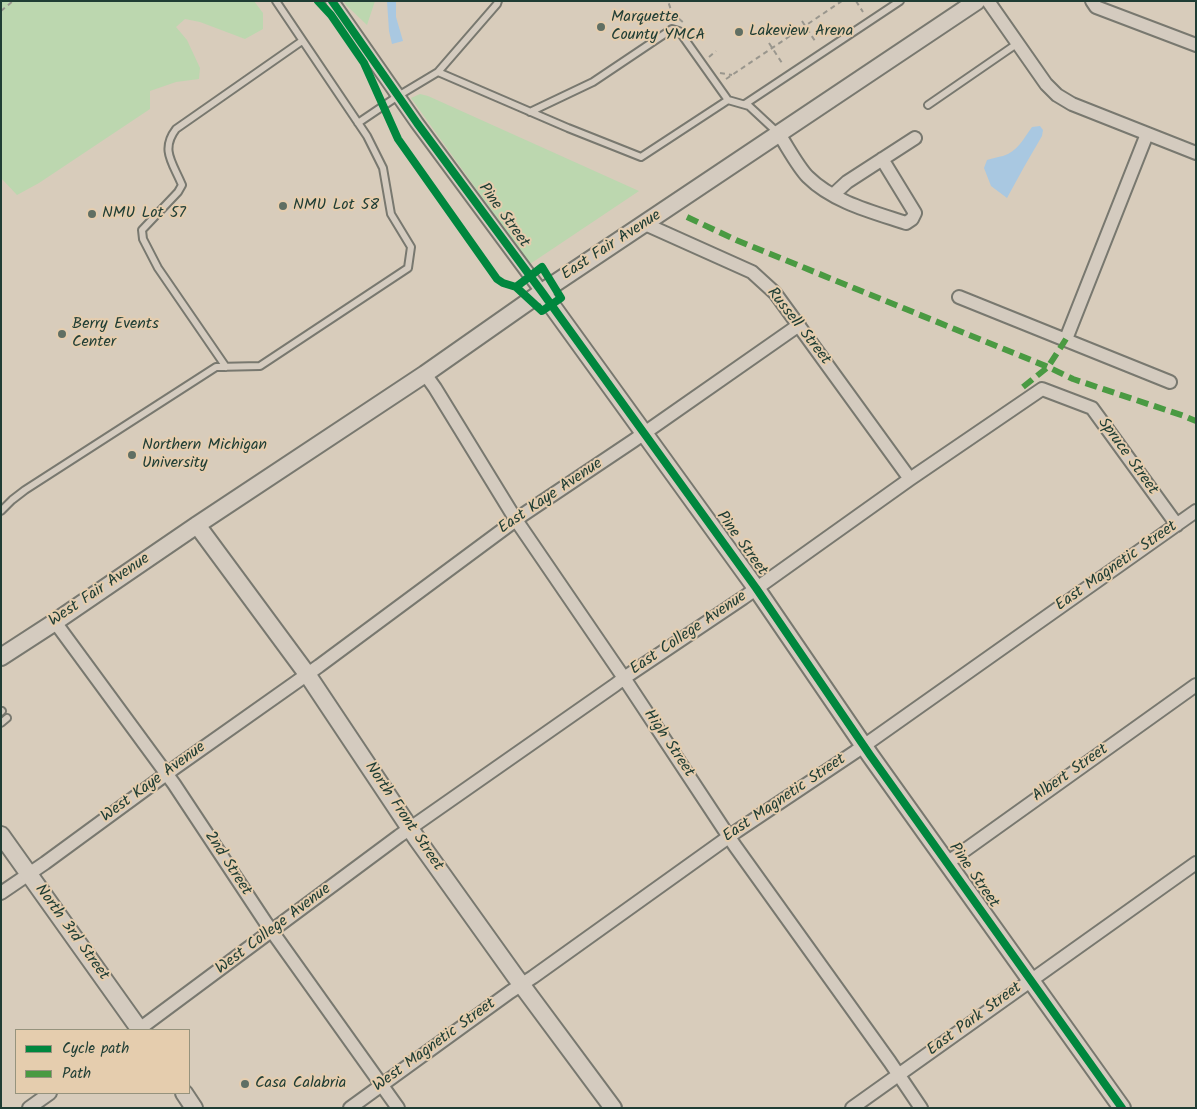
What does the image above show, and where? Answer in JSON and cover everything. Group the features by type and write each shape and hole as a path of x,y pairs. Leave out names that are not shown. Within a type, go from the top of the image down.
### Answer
{"street":[{"name":"Pine Street","path":"332,1 398,96 756,588 947,863 1122,1108"},
{"name":"East Fair Avenue","path":"197,524 425,374 542,292 978,1"},
{"path":"988,1 1046,84 1057,95 1072,104 1196,153"},
{"path":"1092,1 1096,7 1196,45"},
{"path":"779,134 806,175 820,188 856,207 906,223 912,220 914,213 882,159"},
{"path":"1066,339 1147,134"},
{"path":"833,195 847,182 914,138"},
{"name":"Russell Street","path":"645,224 752,272 775,293 910,479"},
{"path":"959,297 1170,382"},
{"name":"East Kaye Avenue","path":"307,674 516,520 799,325"},
{"name":"High Street","path":"425,374 516,520 624,678 735,846 921,1108"},
{"name":"East College Avenue","path":"410,828 1042,389"},
{"name":"Spruce Street","path":"1042,389 1092,408 1176,525"},
{"name":"East Magnetic Street","path":"521,984 1196,511"},
{"name":"West Fair Avenue","path":"1,656 55,622 197,524"},
{"name":"North Front Street","path":"197,524 307,674 410,828 521,984 613,1108"},
{"name":"2nd Street","path":"55,622 167,774 272,931 398,1108"},
{"name":"West Kaye Avenue","path":"1,893 307,674"},
{"name":"Albert Street","path":"947,863 1196,685"},
{"name":"West College Avenue","path":"140,1029 410,828"},
{"name":"North 3rd Street","path":"1,836 138,1029"},
{"name":"East Park Street","path":"852,1108 1196,863"},
{"name":"West Magnetic Street","path":"350,1108 521,984"},
{"path":"29,1108 49,1094"},
{"path":"185,1094 194,1108"}],"lane":[{"path":"1,510 25,490 216,367 260,366 408,268 411,247 391,214 383,168 367,136 276,1"},
{"path":"745,104 900,1"},
{"path":"358,123 438,72 498,3"},
{"path":"530,112 592,82 672,29 679,31 728,100 749,106 779,134"},
{"path":"226,367 158,268 143,239 142,230 178,192 182,185 168,153 170,138 176,129 302,41"},
{"path":"928,105 1018,43"},
{"path":"438,72 641,157 728,100"},
{"path":"1,723 7,718"}],"path":[{"path":"1,11 13,1"},
{"path":"662,21 672,13 668,1"},
{"path":"726,79 842,1"},
{"path":"856,1 863,12"},
{"path":"802,21 815,41"},
{"path":"769,43 782,63"},
{"path":"709,56 716,51"}],"green space":[{"path":"1,1 254,1 263,13 263,29 245,39 200,22 185,19 176,27 187,40 200,68 199,79 176,82 150,91 150,109 39,183 17,195 1,178"},
{"path":"343,1 375,1 367,25 347,6"},
{"path":"420,94 639,191 530,264 411,98"}],"water":[{"path":"387,1 396,1 396,17 403,41 392,44 389,31"},
{"path":"1040,126 1043,130 1042,136 1007,198 991,186 984,168 987,160 1008,154 1020,144 1032,127"}],"marked path":[{"path":"687,217 736,240 1048,367 1073,379 1196,421"},
{"path":"1023,387 1048,367 1066,339"}],"cycle path":[{"path":"318,1 331,15 364,63 398,139 497,279 516,287 542,311 561,298 542,267 516,287"},
{"path":"332,1 417,123 756,588 870,755 1122,1108"}],"place":[{"name":"Marquette County YMCA","path":"601,27"},
{"name":"Lakeview Arena","path":"739,32"},
{"name":"NMU Lot 58","path":"283,206"},
{"name":"NMU Lot 57","path":"92,214"},
{"name":"Berry Events Center","path":"62,334"},
{"name":"Northern Michigan University","path":"132,455"},
{"name":"Casa Calabria","path":"245,1084"}]}
